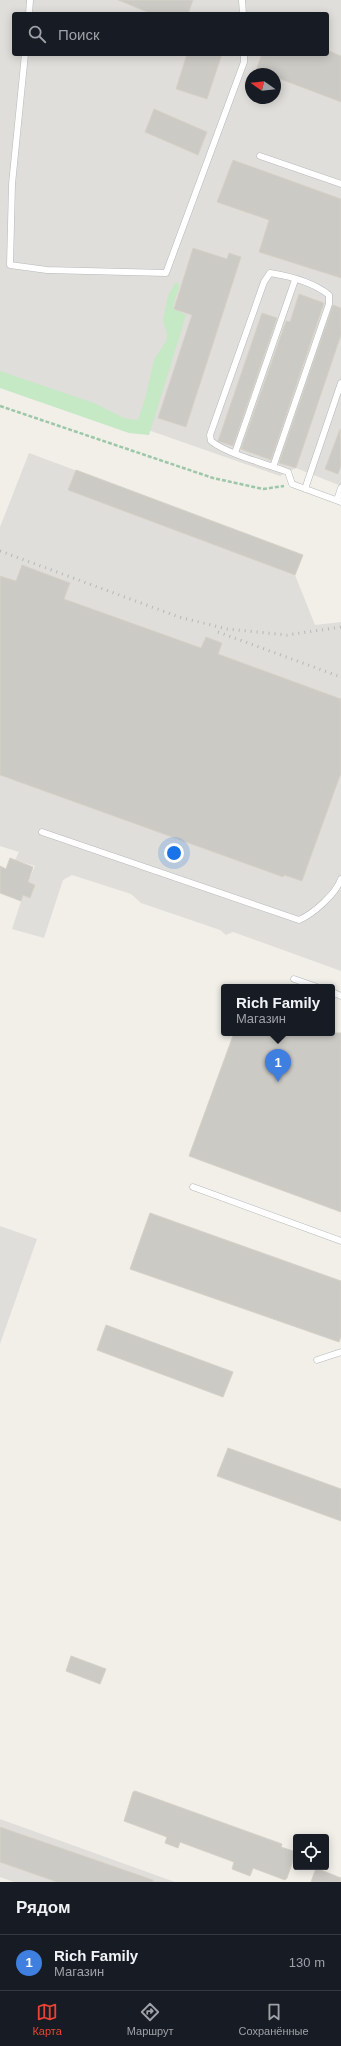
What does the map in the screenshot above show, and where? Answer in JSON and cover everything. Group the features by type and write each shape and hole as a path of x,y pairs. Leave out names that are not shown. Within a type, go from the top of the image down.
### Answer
{"lane":[{"path":"29,12 30,0"},
{"path":"242,0 243,12"},
{"path":"25,56 12,184 10,265 48,270 166,273 244,62 244,56"},
{"path":"260,156 341,184"},
{"path":"273,467 329,304 329,295 322,289 270,273 264,282 212,427 210,434 211,441 216,445 235,453 273,467 288,472 292,484 305,489 339,501 341,488"},
{"path":"235,453 295,280"},
{"path":"305,489 341,383"},
{"path":"42,832 299,920 309,915 339,886 341,879"},
{"path":"294,979 308,984"},
{"path":"193,1187 341,1240"},
{"path":"317,1360 341,1352"}],"path":[{"path":"0,406 213,478 263,490 292,484"}],"shaded area":[{"path":"0,0 341,0 341,486 296,468 280,476 148,430 0,384"},
{"path":"29,453 303,555 295,575 315,625 341,622 341,699 218,654 222,643 206,637 201,648 64,599 70,583 22,565 16,581 0,576 0,527"},
{"path":"341,773 341,971 233,932 226,935 220,930 141,903 131,894 72,875 63,880 44,938 12,929 23,895 30,898 35,885 28,882 35,866 15,860 19,852 0,846 0,775 283,877 284,875 302,881"},
{"path":"0,1226 37,1239 0,1344"},
{"path":"0,1819 175,1882 14,1882 0,1877"}],"green space":[{"path":"175,283 178,283 179,287 173,306 174,309 186,315 149,435 129,433 0,388 0,371 94,403 124,418 138,420 144,403 154,360 166,341 167,334 163,320 168,296"}],"building":[{"path":"118,0 193,0 189,12 147,12"},
{"path":"329,51 341,56 341,102 281,79 281,68 257,68 261,56 329,56"},
{"path":"186,56 221,56 207,99 176,89"},
{"path":"154,109 207,132 198,155 145,132"},
{"path":"233,160 341,199 341,278 259,252 269,220 217,202"},
{"path":"193,248 227,259 229,253 241,257 186,427 158,418 192,315 174,309"},
{"path":"299,294 324,303 271,460 241,449 286,321 290,322"},
{"path":"333,305 341,308 341,335 296,468 279,463"},
{"path":"262,313 277,318 233,446 218,441"},
{"path":"340,429 341,465 338,474 325,469"},
{"path":"76,470 303,555 295,575 68,490"},
{"path":"22,565 70,583 64,599 201,648 206,637 222,643 218,654 341,699 341,773 302,881 284,875 283,877 0,775 0,576 16,581"},
{"path":"10,858 33,867 28,882 35,885 30,898 23,895 21,901 0,893 0,866 6,869"},
{"path":"335,1033 341,1033 341,1212 189,1156 233,1036 335,1036"},
{"path":"150,1213 341,1281 341,1336 339,1342 130,1269"},
{"path":"106,1325 233,1372 223,1397 97,1350"},
{"path":"228,1448 341,1489 341,1521 217,1476"},
{"path":"71,1656 106,1669 100,1684 66,1671"},
{"path":"135,1791 282,1844 281,1847 293,1851 293,1861 287,1878 285,1880 253,1868 250,1876 232,1869 234,1862 180,1842 178,1848 165,1843 167,1837 124,1821 133,1792"},
{"path":"0,1827 153,1880 153,1882 57,1882 0,1862"},
{"path":"315,1870 321,1870 341,1878 341,1882 311,1882"}],"railway":[{"path":"0,551 179,617 227,629 287,635 341,627"},
{"path":"218,632 341,677"}],"place":[{"name":"Rich Family","path":"278,1082"}]}
